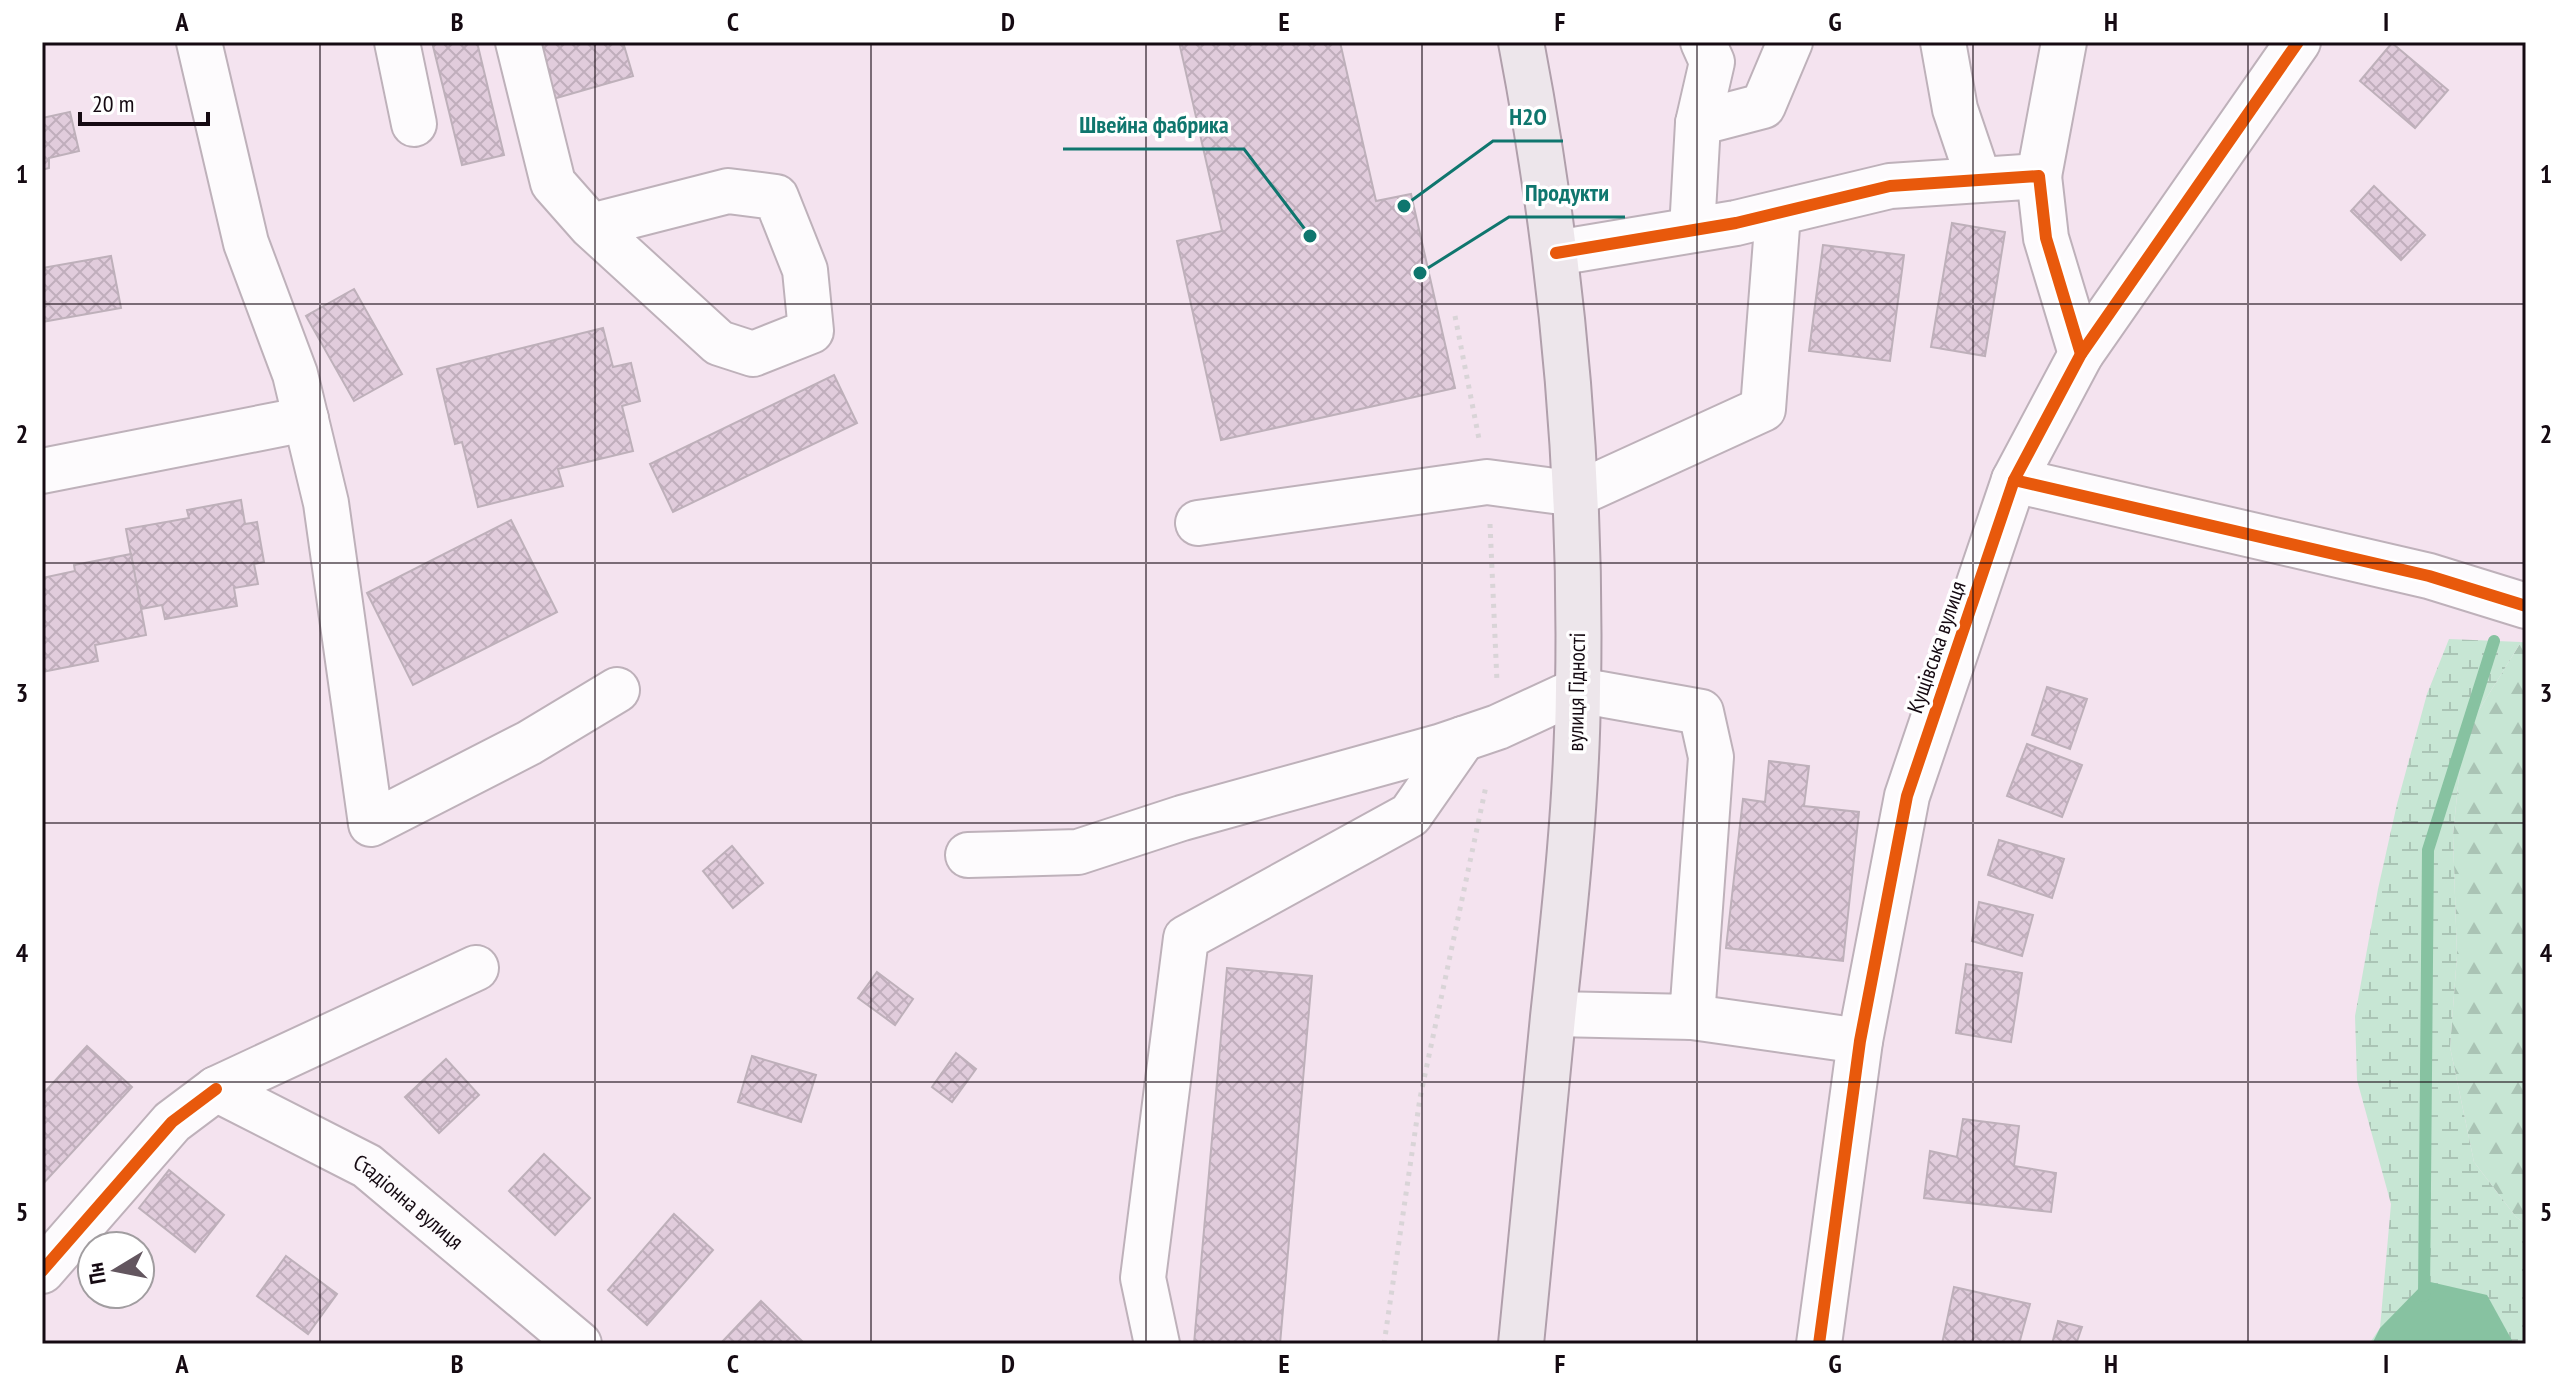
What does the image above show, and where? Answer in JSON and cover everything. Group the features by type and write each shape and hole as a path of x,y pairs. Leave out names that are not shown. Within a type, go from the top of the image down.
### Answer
{"main road":[{"name":"вулиця Гідності","path":"1521,42 1556,253 1577,494 1578,690 1568,892 1521,1344"}],"street":[{"path":"199,42 246,243 295,374 326,503 371,824 529,743 617,690"},
{"path":"397,42 414,124"},
{"path":"518,42 553,183 591,226 719,343 753,354 811,331 805,270 776,197 728,191 591,226"},
{"path":"1692,230 1698,123 1712,62 1703,42"},
{"path":"1698,123 1763,106 1790,42"},
{"path":"1943,42 1955,109 1979,180"},
{"path":"2064,42 2039,176 2046,238 2081,354"},
{"name":"Кущівська вулиця","path":"1819,1344 1860,1041 1907,796 2014,480 2081,354 2298,42"},
{"path":"1556,253 1778,214 1890,186 2039,176"},
{"path":"1198,523 1487,482 1577,494 1763,409 1778,214"},
{"path":"42,471 306,419"},
{"path":"2014,480 2429,576 2526,606"},
{"path":"968,855 1078,852 1182,818 1463,739 1498,727 1578,690 1701,712 1711,757 1692,1017"},
{"path":"1157,1344 1143,1278 1186,938 1410,815 1463,739"},
{"path":"42,1271 172,1122 216,1089 476,968"},
{"path":"1554,1014 1692,1017 1860,1041"},
{"name":"Стадіонна вулиця","path":"216,1089 367,1166 579,1344"}],"green space":[{"path":"2449,639 2521,642 2463,736 2453,835 2457,956 2450,1047 2474,1162 2516,1217 2526,1224 2526,1344 2369,1344 2380,1328 2391,1204 2357,1080 2355,1016 2397,804 2427,694"},
{"path":"2521,642 2526,643 2526,1224 2516,1217 2474,1162 2450,1047 2457,956 2453,835 2463,736"}],"shaded area":[{"path":"2426,1281 2487,1295 2514,1344 2372,1344 2380,1328"}],"building":[{"path":"432,42 477,42 504,155 462,165"},
{"path":"537,42 623,42 633,76 553,99"},
{"path":"1179,42 1340,42 1376,201 1411,194 1455,388 1221,440 1177,241 1222,231"},
{"path":"2392,43 2448,90 2415,128 2360,81"},
{"path":"70,112 79,151 49,158 49,168 42,170 42,118"},
{"path":"2374,186 2425,235 2401,260 2351,211"},
{"path":"1952,223 2005,232 1985,356 1931,347"},
{"path":"1823,245 1904,255 1890,361 1809,351"},
{"path":"111,256 121,308 42,322 42,268"},
{"path":"354,289 402,374 354,401 306,316"},
{"path":"603,328 613,367 631,363 640,401 622,406 633,451 558,469 563,486 478,507 462,442 455,444 437,369"},
{"path":"834,375 857,423 673,512 650,464"},
{"path":"241,500 245,524 257,522 264,562 254,564 258,584 234,588 237,606 165,619 162,605 141,609 126,529 189,518 187,510"},
{"path":"511,520 557,612 413,685 367,593"},
{"path":"131,554 146,635 95,645 98,661 42,672 42,578 75,571 74,565"},
{"path":"2047,687 2087,699 2070,749 2032,735"},
{"path":"2027,744 2082,765 2062,817 2007,796"},
{"path":"1769,761 1809,766 1804,806 1859,812 1843,961 1726,948 1743,799 1765,802"},
{"path":"1999,840 2064,859 2052,898 1988,875"},
{"path":"732,846 763,883 733,908 703,871"},
{"path":"1979,902 2033,915 2022,956 1972,941"},
{"path":"1966,964 2022,973 2011,1042 1956,1033"},
{"path":"1227,968 1312,976 1280,1344 1194,1344"},
{"path":"877,972 913,999 895,1025 858,998"},
{"path":"87,1046 132,1087 42,1185 42,1095"},
{"path":"956,1053 976,1069 952,1102 932,1087"},
{"path":"752,1056 816,1075 801,1122 738,1102"},
{"path":"446,1059 479,1095 439,1133 405,1097"},
{"path":"1963,1119 2019,1126 2014,1166 2056,1173 2051,1212 1924,1198 1930,1151 1957,1157"},
{"path":"544,1154 590,1198 555,1235 509,1191"},
{"path":"169,1170 224,1215 195,1252 139,1208"},
{"path":"674,1214 713,1250 647,1325 608,1290"},
{"path":"286,1256 337,1294 308,1334 257,1296"},
{"path":"1954,1287 2030,1304 2019,1344 1942,1344"},
{"path":"761,1301 805,1344 720,1344"},
{"path":"2058,1321 2082,1327 2076,1344 2052,1344"}],"waterway":[{"path":"2424,1296 2428,850 2494,641"}],"cycle path":[{"path":"1819,1344 1860,1041 1907,796 2014,480 2081,354 2298,42"},
{"path":"1556,253 1736,223 1890,186 2039,176 2046,238 2081,354"},
{"path":"2014,480 2429,576 2526,606"},
{"path":"42,1271 172,1122 216,1089"}],"place":[{"name":"H2O","path":"1404,206"},
{"name":"Швейна фабрика","path":"1310,236"},
{"name":"Продукти","path":"1420,273"}]}
